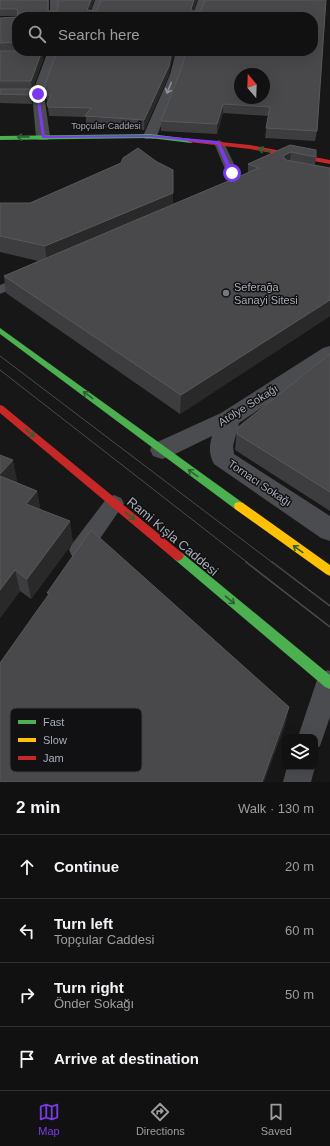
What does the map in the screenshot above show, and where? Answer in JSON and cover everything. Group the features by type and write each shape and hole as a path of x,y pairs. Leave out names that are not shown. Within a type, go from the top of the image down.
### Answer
{"main road":[{"name":"Topçular Caddesi","path":"0,138 150,136 250,147 330,162"},
{"path":"0,330 162,450 330,571"},
{"name":"Rami Kışla Caddesi","path":"3,415 114,503 329,682"}],"street":[{"path":"54,0 54,12"},
{"path":"95,12 99,0"},
{"path":"198,12 202,0"},
{"path":"43,137 34,94 52,56"},
{"path":"150,136 175,75 180,56"},
{"name":"Atölye Sokağı","path":"162,450 229,419 330,352"},
{"name":"Tornacı Sokağı","path":"229,419 220,446 223,458 330,530"}],"lane":[{"path":"212,199 233,189 236,181 218,143"},
{"path":"0,290 41,272"},
{"path":"68,568 114,503"},
{"path":"312,734 329,682"},
{"path":"296,782 300,770"}],"building":[{"path":"0,0 48,0 48,11 58,11 58,0 91,0 87,10 97,11 101,0 194,0 191,9 192,11 201,11 205,0 326,0 317,131 266,128 270,107 223,104 217,124 161,121 185,56 318,56 318,12 18,11 16,9 0,9"},
{"path":"12,17 12,42 0,43 0,18"},
{"path":"0,51 12,51 12,56 40,56 31,81 0,81"},
{"path":"55,56 171,56 169,66 144,120 85,116 91,108 48,107 47,103 51,95 46,95 45,85"},
{"path":"0,89 31,89 31,95 0,94"},
{"name":"Seferağa Sanayi Sitesi","path":"290,145 316,150 316,157 291,152 283,156 286,160 330,168 330,300 181,395 4,276 259,168 248,164"},
{"path":"138,148 157,162 173,170 173,193 45,246 0,236 0,203 30,203 121,163 123,158"},
{"path":"330,354 330,492 237,434 237,428"},
{"path":"0,455 13,460 0,474"},
{"path":"0,476 37,491 26,504 70,521 27,579 15,570 0,590"},
{"path":"91,530 289,707 262,782 0,782 0,663 49,594 47,593"}],"tram line":[{"path":"0,356 273,563"},
{"path":"0,370 248,563"},
{"path":"246,562 330,627"},
{"path":"272,562 330,606"}],"traffic: fast":[{"path":"0,138 150,136 191,141"},
{"path":"0,330 239,506"},
{"path":"178,556 330,683"}],"traffic: slow":[{"path":"239,506 330,571"}],"traffic: jam":[{"path":"191,141 250,147 330,162"},
{"path":"0,408 178,556"}],"place":[{"name":"Seferağa Sanayi Sitesi","path":"226,293"}],"route":[{"path":"38,94 43,137 150,136 218,143 226,157 232,173"}]}
